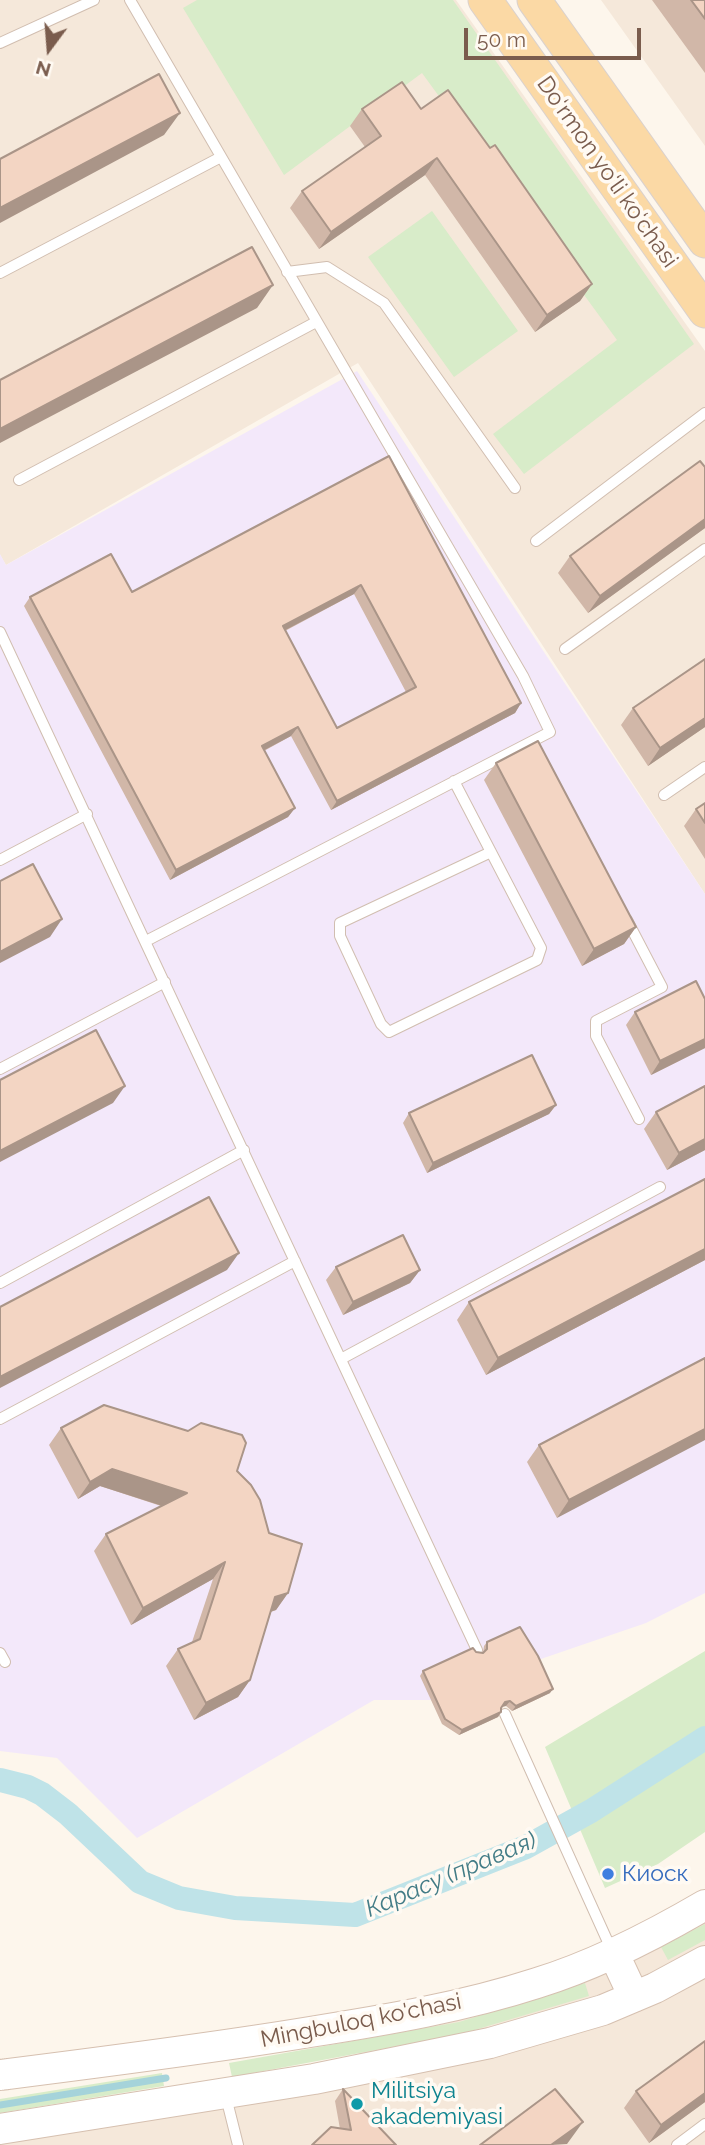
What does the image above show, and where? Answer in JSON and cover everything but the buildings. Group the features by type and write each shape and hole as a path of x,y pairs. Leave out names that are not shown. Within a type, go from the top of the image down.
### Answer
{"main road":[{"name":"Do‘rmon yo‘li ko‘chasi","path":"485,0 705,311"},
{"name":"Do‘rmon yo‘li ko‘chasi","path":"534,0 705,241"},
{"name":"Mingbuloq ko'chasi","path":"0,2076 199,2050 396,2018 491,1996 562,1975 652,1935 705,1905"},
{"path":"613,1952 634,1997"},
{"name":"Mingbuloq ko'chasi","path":"0,2129 367,2069 490,2043 579,2018 634,1997 705,1961"},
{"path":"199,2050 217,2095"}],"lane":[{"path":"0,43 94,0"},
{"path":"130,0 523,677 550,732 146,941"},
{"path":"0,272 221,157"},
{"path":"287,272 327,267 384,303 515,488"},
{"path":"19,480 316,322"},
{"path":"536,541 705,413"},
{"path":"565,649 705,549"},
{"path":"0,632 477,1650"},
{"path":"532,741 538,754"},
{"path":"664,795 705,767"},
{"path":"454,781 491,852 541,948 537,960 389,1032 381,1024 340,936 340,923 491,852"},
{"path":"0,860 87,814"},
{"path":"623,913 662,987 596,1021 596,1037 639,1119"},
{"path":"0,1069 165,982"},
{"path":"0,1283 244,1150"},
{"path":"341,1359 660,1187"},
{"path":"0,1419 295,1261"},
{"path":"505,1714 613,1952"},
{"path":"217,2095 238,2145"},
{"path":"677,2145 705,2124"}],"shaded area":[{"path":"0,0 456,0 705,351 705,894 358,363 6,565 0,555"},
{"path":"601,0 705,0 705,146"},
{"path":"357,371 705,894 705,1593 646,1623 535,1661 497,1692 431,1700 374,1700 137,1838 57,1758 0,1751 0,554 6,565"},
{"path":"705,1902 705,2145 0,2145 0,2129 293,2082"}],"green space":[{"path":"197,0 453,0 694,344 524,474 493,434 617,340 422,73 284,175 183,8"},
{"path":"432,211 518,331 454,377 368,257"},
{"path":"705,1651 705,1832 658,1864 605,1888 545,1747"},
{"path":"705,1924 705,1940 668,1960 661,1947"},
{"path":"585,1983 589,1996 461,2034 232,2077 229,2063 459,2022"},
{"path":"162,2073 164,2086 0,2113 0,2099"}],"waterway":[{"name":"Карасу (правая)","path":"0,1780 28,1787 42,1794 68,1814 140,1882 179,1898 235,1908 355,1915 526,1847 591,1811 705,1738"},
{"path":"0,2105 166,2078"}],"place":[{"name":"Киоск","path":"608,1874"},
{"name":"Militsiya akademiyasi","path":"357,2104"}]}
